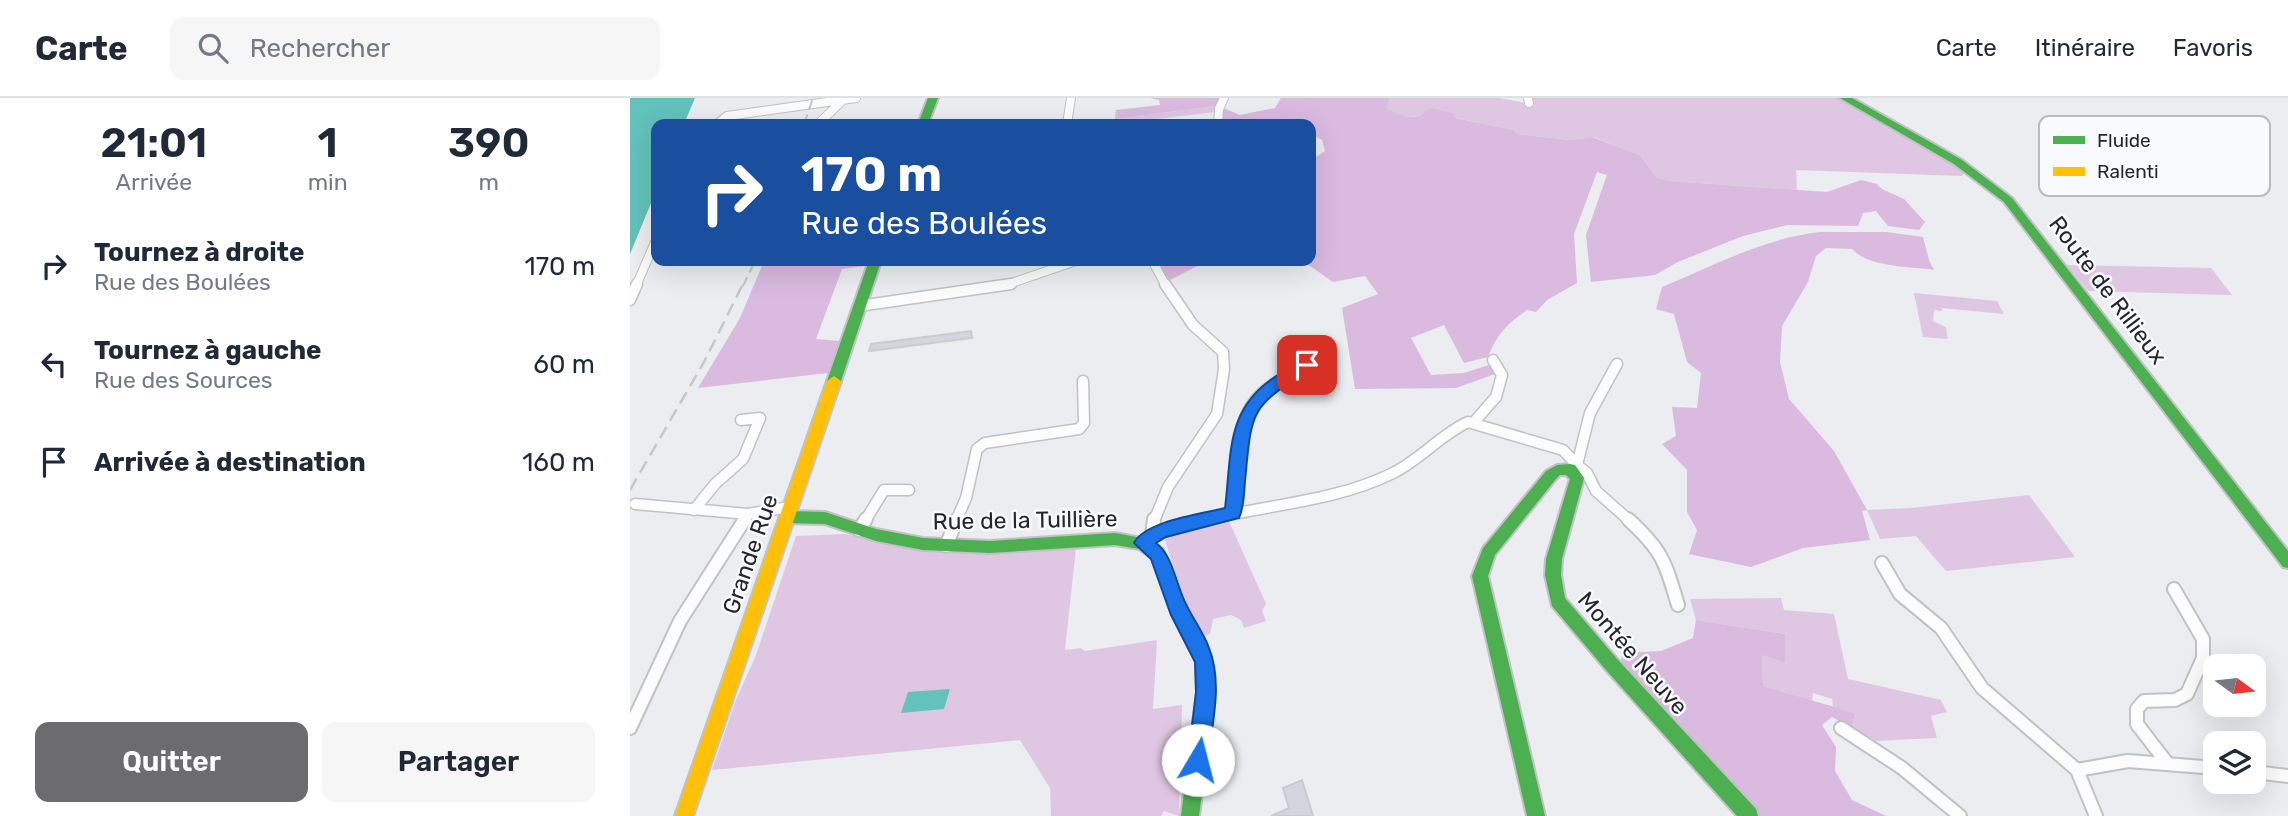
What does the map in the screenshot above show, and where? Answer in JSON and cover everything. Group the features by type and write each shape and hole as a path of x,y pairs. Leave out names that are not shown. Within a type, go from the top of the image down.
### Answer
{"street":[{"path":"723,119 727,116 825,100 856,98"},
{"path":"925,119 933,98"},
{"path":"1068,119 1071,98"},
{"path":"1219,119 1224,98"},
{"name":"Route de Rillieux","path":"1845,98 1958,162 2008,200 2288,562"},
{"path":"823,119 843,100"},
{"path":"630,300 651,252"},
{"name":"Grande Rue","path":"684,816 874,266"},
{"path":"859,306 1008,285 1062,266"},
{"path":"1147,539 1168,487 1217,414 1224,360 1223,352 1193,325 1156,271 1156,266"},
{"path":"1474,422 1500,389 1502,375 1493,360"},
{"path":"1576,469 1590,414 1617,364"},
{"path":"1233,513 1243,426 1250,408 1268,389 1307,365"},
{"path":"946,546 966,498 977,449 985,443 1079,429 1084,423 1083,381"},
{"path":"694,510 715,484 743,459 760,418 740,420"},
{"path":"1147,539 1233,513 1356,489 1396,472 1450,430 1468,422 1563,450 1576,469"},
{"path":"1536,816 1480,576 1488,552 1551,475 1562,468 1576,469 1587,473 1597,491 1652,541 1665,560 1678,605"},
{"name":"Montée Neuve","path":"1576,469 1576,485 1554,559 1553,575 1558,601 1612,665 1749,816"},
{"path":"859,530 884,490 909,490"},
{"path":"635,504 748,514 788,512"},
{"name":"Rue de la Tuillière","path":"788,512 895,540 946,546 990,547 1147,539"},
{"path":"630,728 680,621 748,514"},
{"path":"1147,539 1158,554 1181,615 1200,648 1204,662 1205,703 1190,816"},
{"path":"1882,563 1900,594 1941,628 1982,688 2077,770 2096,816"},
{"path":"2167,763 2137,724 2137,709 2144,701 2175,700 2187,694 2203,658 2203,639 2174,589"},
{"path":"1841,728 1902,768 1960,816"},
{"path":"2077,770 2128,761 2203,767"},
{"path":"2266,773 2288,776"}],"shaded area":[{"path":"1150,98 1220,98 1216,106 1115,119 1116,110 1160,105 1159,100"},
{"path":"1281,98 1390,98 1387,108 1409,117 1420,115 1430,108 1455,114 1455,118 1514,130 1517,134 1570,140 1592,137 1640,155 1656,177 1670,181 1827,192 1861,180 1877,184 1904,199 1925,222 1919,230 1888,226 1876,211 1863,213 1858,226 1787,225 1743,236 1678,262 1655,275 1591,282 1586,235 1607,175 1597,172 1574,234 1577,283 1547,300 1536,312 1527,310 1514,320 1503,330 1488,357 1464,363 1444,325 1411,338 1431,375 1464,373 1489,365 1495,374 1456,388 1355,389 1342,308 1378,294 1365,276 1333,282 1310,266 1316,266 1316,157 1325,151 1322,140 1316,137 1316,119 1222,119 1223,108 1240,115 1275,108"},
{"path":"1390,98 1499,98 1526,103 1531,98 1839,98 1965,170 1962,176 1796,170 1797,190 1670,181 1656,177 1640,155 1593,137 1570,140 1517,134 1514,130 1427,112 1406,117 1387,108"},
{"path":"1216,106 1215,112 1157,119 1115,119"},
{"path":"1821,232 1886,232 1923,237 1934,270 1879,263 1852,249 1826,248 1816,256 1808,282 1782,326 1780,362 1789,399 1834,451 1867,510 1862,511 1870,540 1803,548 1751,567 1689,554 1697,530 1687,512 1687,470 1662,444 1676,436 1672,407 1697,408 1701,373 1687,362 1674,314 1656,309 1662,287 1760,246"},
{"path":"2067,265 2211,268 2232,295 2088,291"},
{"path":"762,266 865,266 842,269 816,339 840,341 828,373 698,388 740,318"},
{"path":"1160,266 1197,266 1170,280 1157,268"},
{"path":"1914,293 1997,301 2004,314 1942,308 1942,311 1934,310 1933,321 1946,327 1948,339 1923,337"},
{"path":"2029,495 2075,557 1946,571 1916,536 1880,539 1867,510 1911,508"},
{"path":"1228,519 1266,604 1262,611 1266,621 1244,628 1241,620 1231,615 1213,619 1210,634 1203,637 1187,609 1164,537 1165,534"},
{"path":"845,534 954,552 1076,548 1065,650 1081,648 1085,651 1157,640 1153,709 1182,705 1179,816 1164,811 1161,816 1051,816 1050,788 1020,740 712,770 735,702 756,655 796,536"},
{"path":"1781,598 1784,610 1834,614 1848,679 1941,700 1947,712 1931,716 1937,738 1876,741 1852,728 1855,713 1833,707 1832,699 1813,693 1812,701 1763,686 1762,654 1785,634 1696,620 1690,599"},
{"path":"1696,620 1785,634 1785,662 1762,655 1763,686 1855,713 1852,728 1832,717 1822,725 1836,747 1835,771 1852,800 1886,816 1758,816 1620,666 1622,653 1661,651 1693,638"}],"water":[{"path":"630,98 695,98 686,119 651,119 651,203 630,254"},
{"path":"950,689 944,709 901,713 908,692"}],"building":[{"path":"971,331 972,338 869,351 871,344"},
{"path":"1302,780 1313,816 1271,816 1289,808 1283,788"}],"railway":[{"path":"806,119 813,98"},
{"path":"743,286 753,266"},
{"path":"630,490 704,362 743,284"}],"traffic: fast":[{"path":"925,119 933,98"},
{"path":"1845,98 1958,162 2008,200 2288,562"},
{"path":"834,381 873,266"},
{"path":"1536,816 1480,576 1488,552 1551,475 1557,470 1570,469 1577,478 1554,559 1553,575 1558,601 1612,665 1749,816"},
{"path":"787,517 825,518 876,535 923,544 990,547 1115,539 1142,543 1158,554 1181,615 1200,647 1204,662 1206,692 1190,816"}],"traffic: slow":[{"path":"684,816 834,381"}],"route":[{"path":"1198,760 1206,692 1204,662 1200,648 1181,615 1158,554 1142,543 1161,531 1233,513 1243,426 1250,408 1268,389 1307,365"}]}
